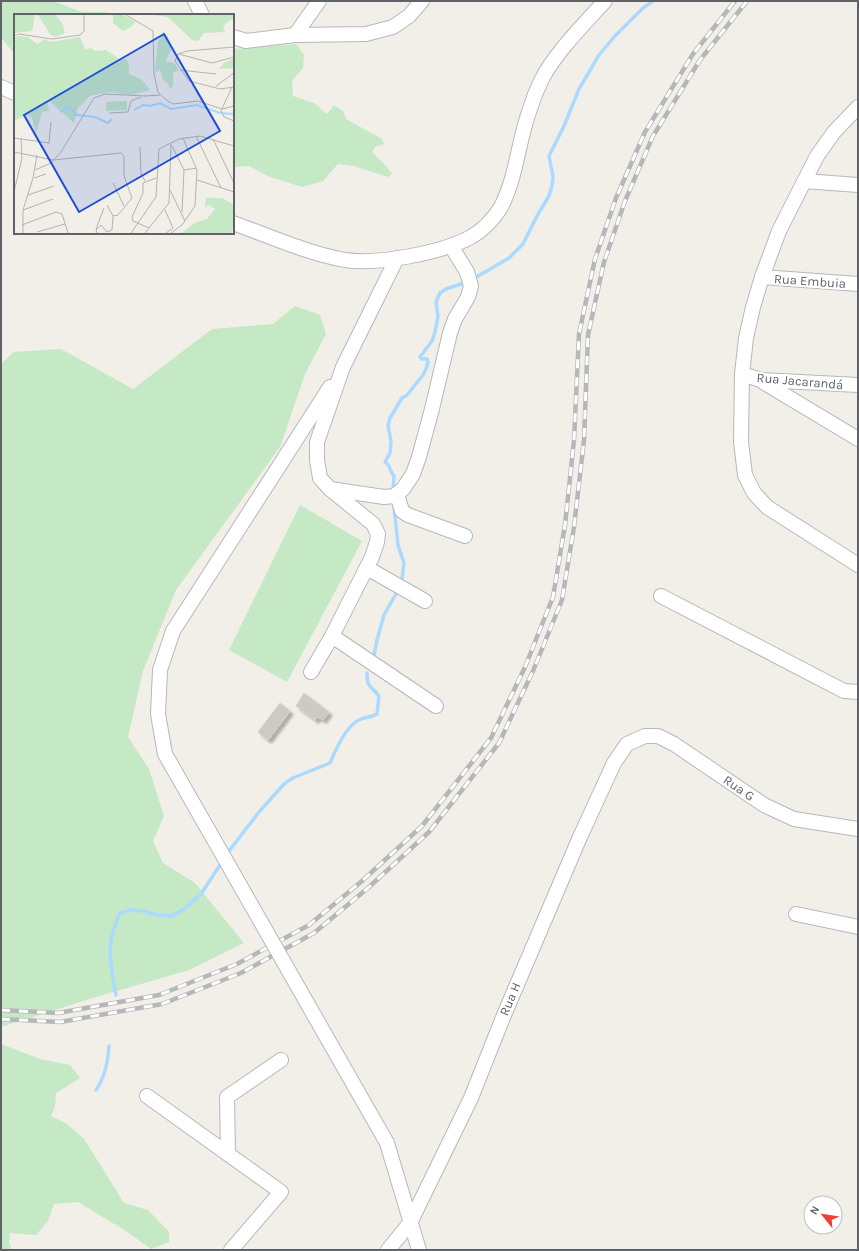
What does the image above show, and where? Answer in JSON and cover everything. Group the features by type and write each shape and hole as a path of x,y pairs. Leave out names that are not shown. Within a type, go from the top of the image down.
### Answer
{"street":[{"path":"195,1 202,14"},
{"path":"295,35 319,1"},
{"path":"234,37 246,41 295,35 366,34 393,27 409,16 422,1"},
{"path":"234,223 322,254 361,262 396,258 451,246 469,238 486,226 500,208 511,182 529,110 541,80 555,59 577,32 606,1"},
{"path":"1,87 14,93"},
{"path":"858,107 834,132 817,156 779,231 762,277 746,338 742,374 741,442 745,475 754,493 767,507 858,565"},
{"path":"804,181 858,185"},
{"path":"330,489 384,497 394,496 403,489 413,474 420,457 450,333 455,319 468,297 471,286 467,272 451,246"},
{"path":"311,672 332,636 367,568 377,542 378,534 372,524 330,489 320,478 318,442 343,367 396,258"},
{"name":"Rua Embuia","path":"762,277 858,284"},
{"path":"343,367 173,631 160,670 158,714 165,754 387,1143 419,1250"},
{"name":"Rua Jacarandá","path":"742,374 761,380 858,385"},
{"path":"761,380 858,439"},
{"path":"397,494 401,503 402,511 408,515 465,536"},
{"path":"367,568 425,601"},
{"path":"661,596 844,691 858,692"},
{"path":"332,636 436,706"},
{"name":"Rua G","path":"627,744 645,736 658,736 674,744 764,805 776,811 794,819 858,829"},
{"name":"Rua H","path":"388,1250 410,1223 471,1098 504,1014 580,837 614,764 627,744"},
{"path":"796,914 858,927"},
{"path":"228,1154 227,1098 281,1060"},
{"path":"147,1096 281,1192 231,1250"}],"green space":[{"path":"1,1 53,1 82,12 104,12 113,14 14,14 14,54 1,37"},
{"path":"296,44 304,55 303,68 292,81 293,96 314,103 327,114 334,105 343,111 346,119 382,139 384,144 375,147 372,152 392,174 388,177 354,166 338,164 323,181 302,187 270,177 249,166 234,167 234,49"},
{"path":"295,306 320,315 326,334 305,374 280,447 176,590 143,671 128,737 149,769 164,816 153,841 163,863 195,883 244,943 189,970 1,1027 1,364 14,352 61,349 133,389 212,329 273,324"},
{"path":"300,505 362,541 287,682 229,650"},
{"path":"1,1044 40,1059 70,1065 80,1078 56,1093 55,1107 51,1116 67,1124 84,1139 124,1203 148,1210 169,1232 169,1242 151,1249 126,1231 78,1202 54,1204 48,1221 36,1235 10,1233 9,1243 12,1250 1,1250"}],"building":[{"path":"304,693 329,712 323,720 318,717 315,720 296,706"},
{"path":"280,703 290,711 268,740 258,732"}],"waterway":[{"path":"473,279 509,258 523,244 549,196 553,177 549,156 564,126 579,89 599,55 614,37 643,8 653,1"},
{"path":"393,491 394,476 385,462 390,453 391,441 388,426 390,418 402,398 407,395 426,369 428,362 427,359 422,359 420,357 432,341 435,332 438,316 436,302 440,293 446,289 467,282"},
{"path":"394,507 398,545 404,563 402,579"},
{"path":"374,655 384,615 397,592"},
{"path":"226,855 259,812 285,783 293,778 330,763 345,733 354,723 363,718 377,714 379,696 370,686 367,673"},
{"path":"116,995 110,954 112,934 120,913 130,910 172,916 184,909 201,894 222,862"},
{"path":"96,1090 106,1069 109,1046"}],"railway":[{"path":"1,1010 58,1013 159,995 237,964 309,925 362,881 422,826 491,738 525,667 553,597 565,525 574,440 579,334 595,259 616,198 645,132 693,54 735,1"},
{"path":"1,1019 60,1022 162,1004 241,973 314,933 368,888 429,832 499,743 533,671 562,600 574,527 584,440 588,335 604,262 625,201 653,136 700,60 747,1"}]}
